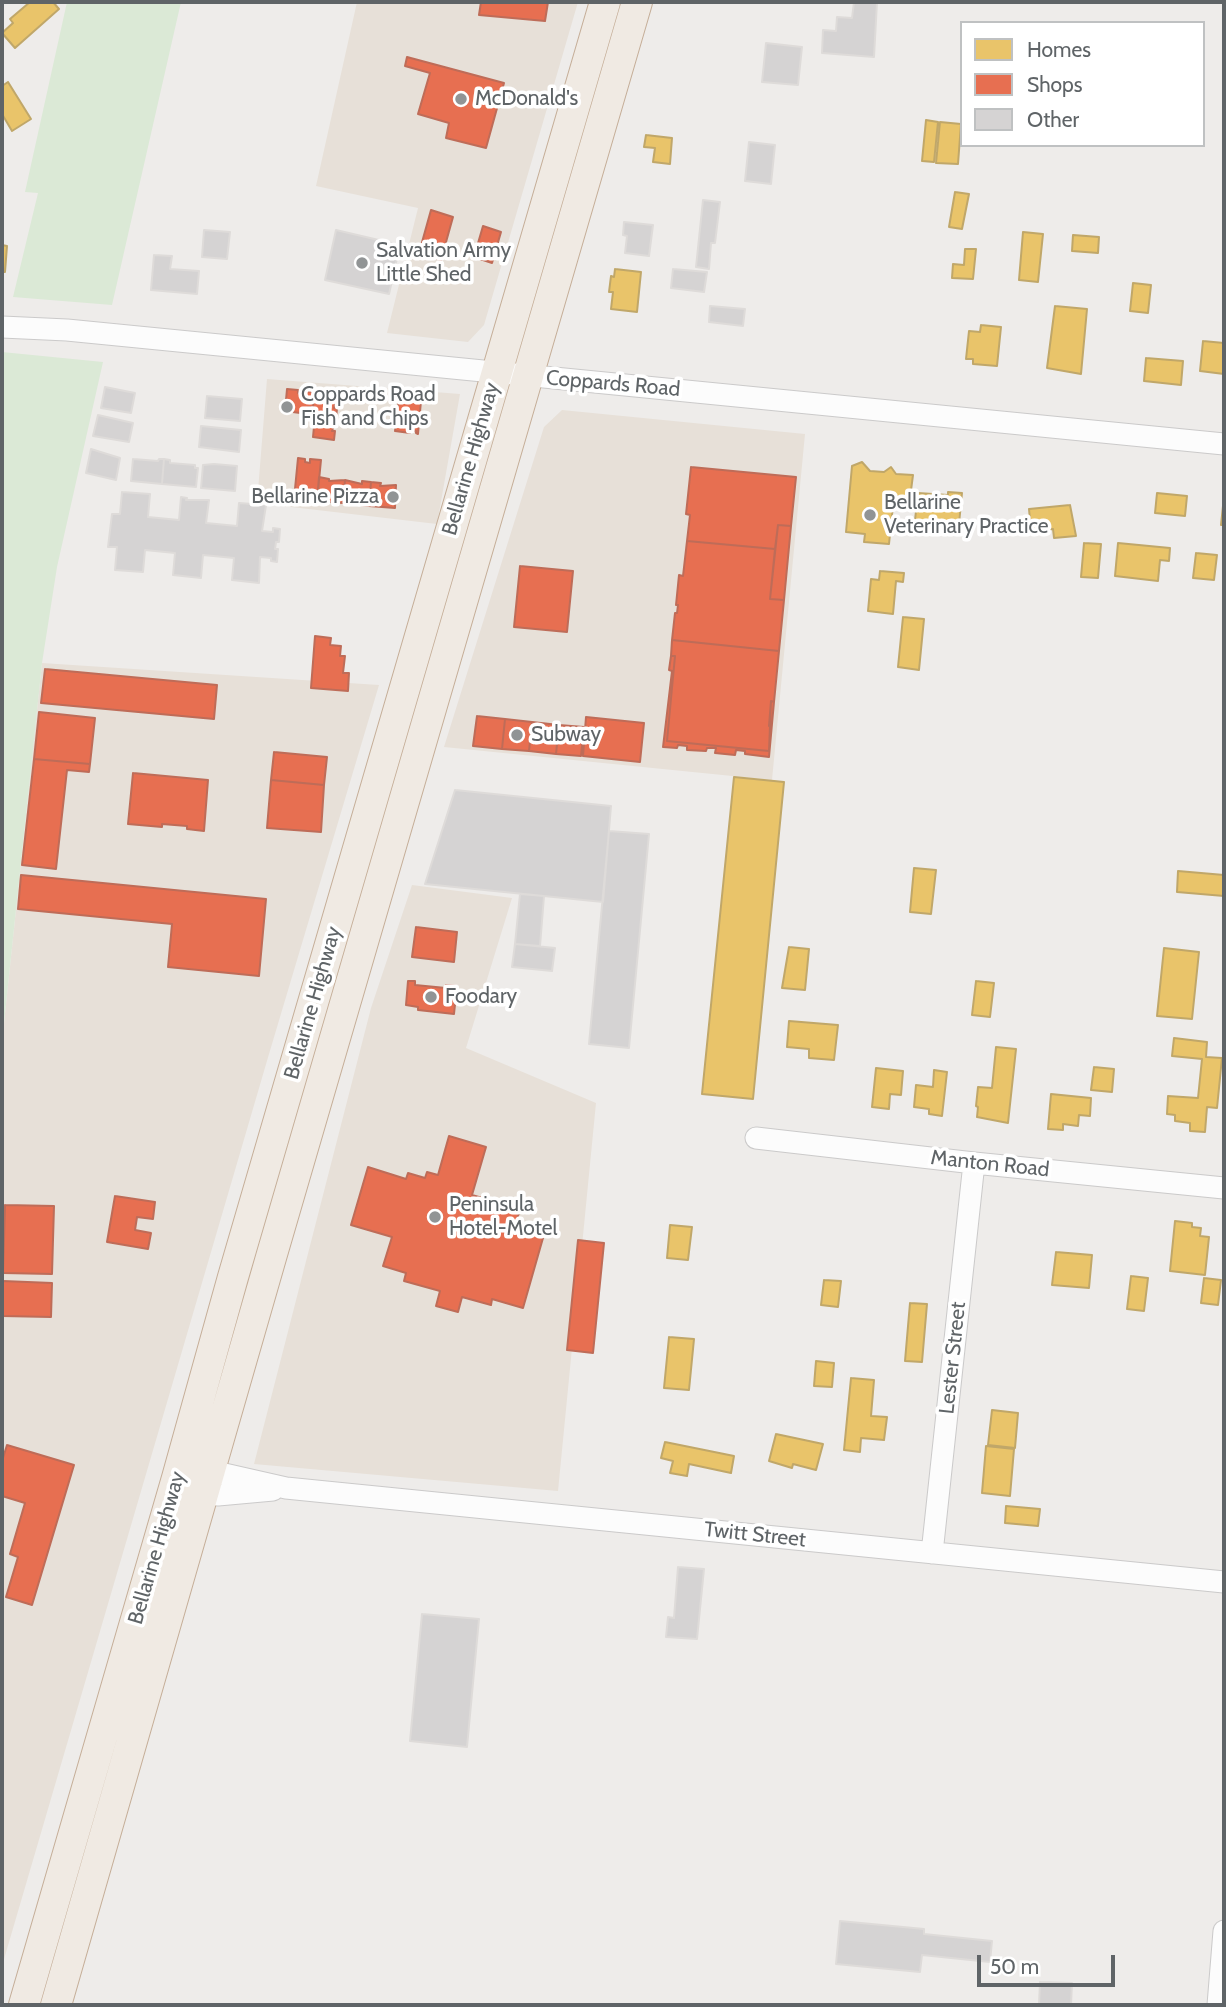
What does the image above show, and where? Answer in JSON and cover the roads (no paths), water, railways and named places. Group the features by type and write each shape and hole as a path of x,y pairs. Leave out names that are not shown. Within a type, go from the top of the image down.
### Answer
{"highway":[{"name":"Bellarine Highway","path":"24,2005 605,2"},
{"name":"Bellarine Highway","path":"56,2005 637,2"}],"street":[{"name":"Coppards Road","path":"2,327 67,330 1224,444"},
{"name":"Manton Road","path":"756,1138 1224,1188"},
{"name":"Lester Street","path":"932,1553 974,1163"},
{"name":"Twitt Street","path":"177,1478 1224,1582"},
{"path":"1217,2005 1224,1931"}],"place":[{"name":"McDonald's","path":"461,99"},
{"name":"Salvation Army Little Shed","path":"362,263"},
{"name":"Coppards Road Fish and Chips","path":"287,407"},
{"name":"Bellarine Pizza","path":"393,497"},
{"name":"Bellarine Veterinary Practice","path":"870,515"},
{"name":"Subway","path":"517,735"},
{"name":"Foodary","path":"431,997"},
{"name":"Peninsula Hotel-Motel","path":"435,1217"}]}
